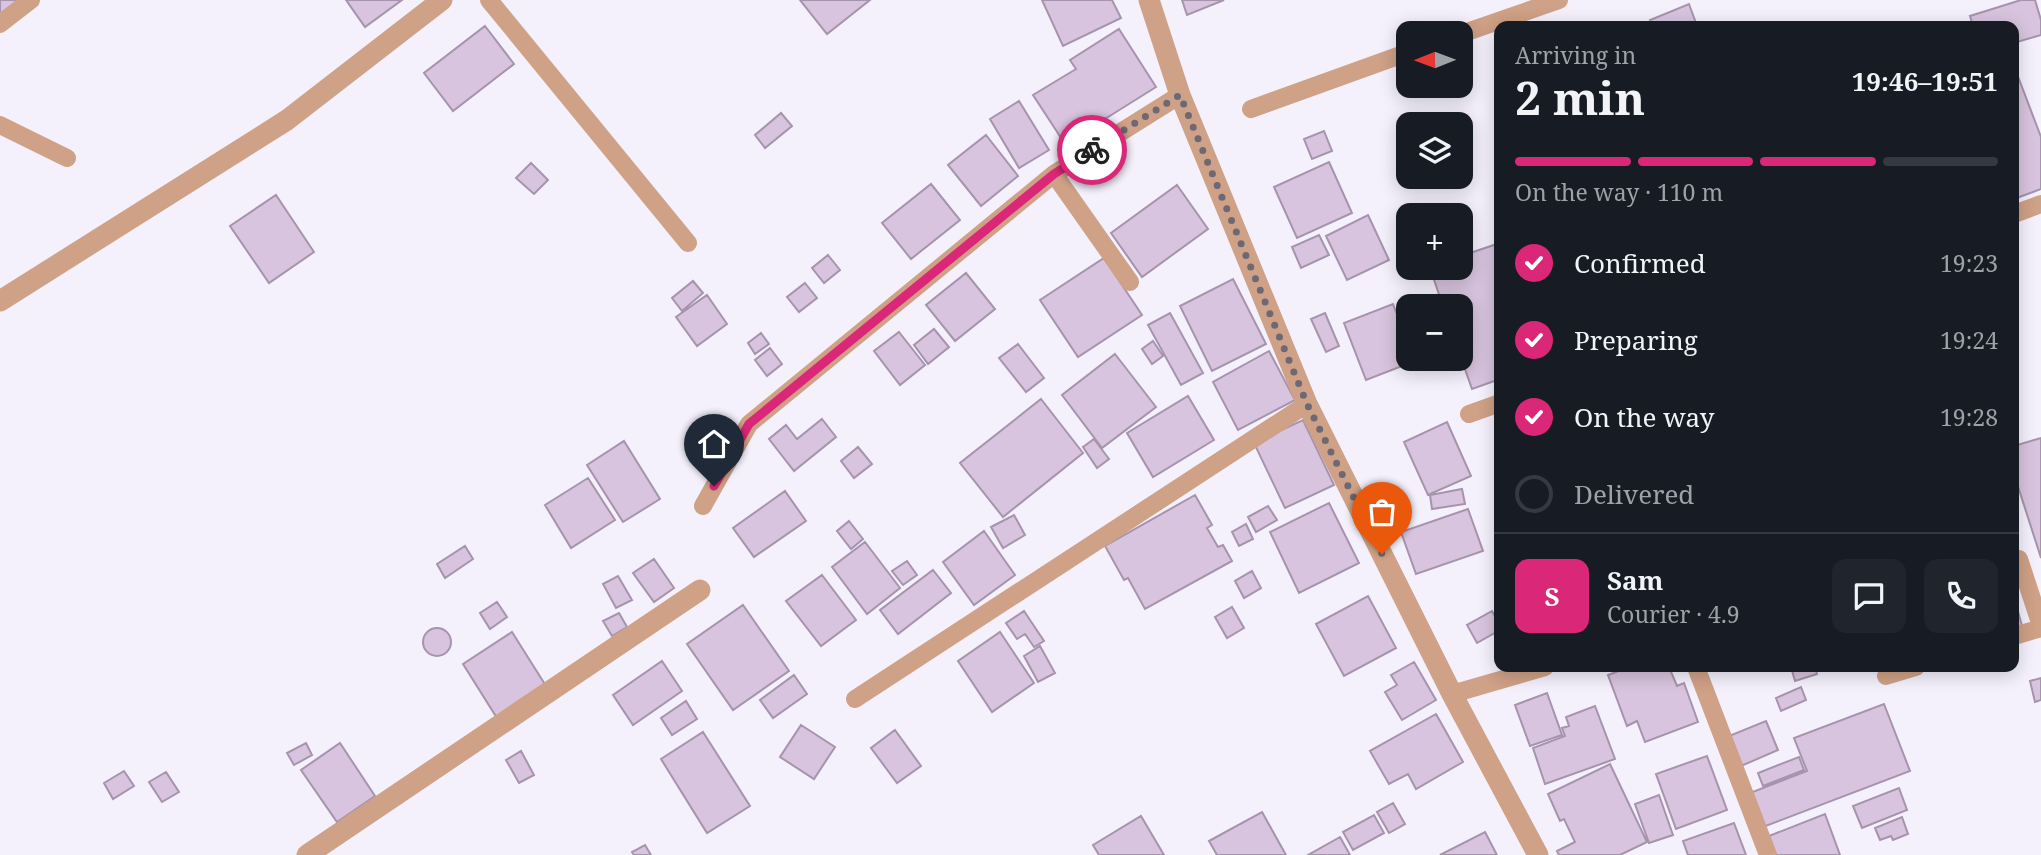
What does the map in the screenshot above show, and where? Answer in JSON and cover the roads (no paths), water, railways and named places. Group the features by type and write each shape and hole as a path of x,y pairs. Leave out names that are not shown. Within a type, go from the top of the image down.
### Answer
{"street":[{"path":"0,301 287,120 442,0"},
{"path":"1149,0 1180,95 1307,404 1452,694 1538,855"},
{"path":"307,855 700,590"}],"lane":[{"path":"0,24 31,0"},
{"path":"489,0 688,243"},
{"path":"1498,21 1559,0"},
{"path":"1474,29 1494,23"},
{"path":"1251,109 1396,57"},
{"path":"703,506 749,424 1054,174 1180,95"},
{"path":"0,125 66,158"},
{"path":"1054,174 1130,282"},
{"path":"2019,212 2041,204"},
{"path":"855,699 1307,404"},
{"path":"1469,414 1494,405"},
{"path":"2019,558 2041,627 2019,634"},
{"path":"1452,694 1528,672"},
{"path":"1698,672 1768,855"},
{"path":"1886,676 1899,672"}]}
